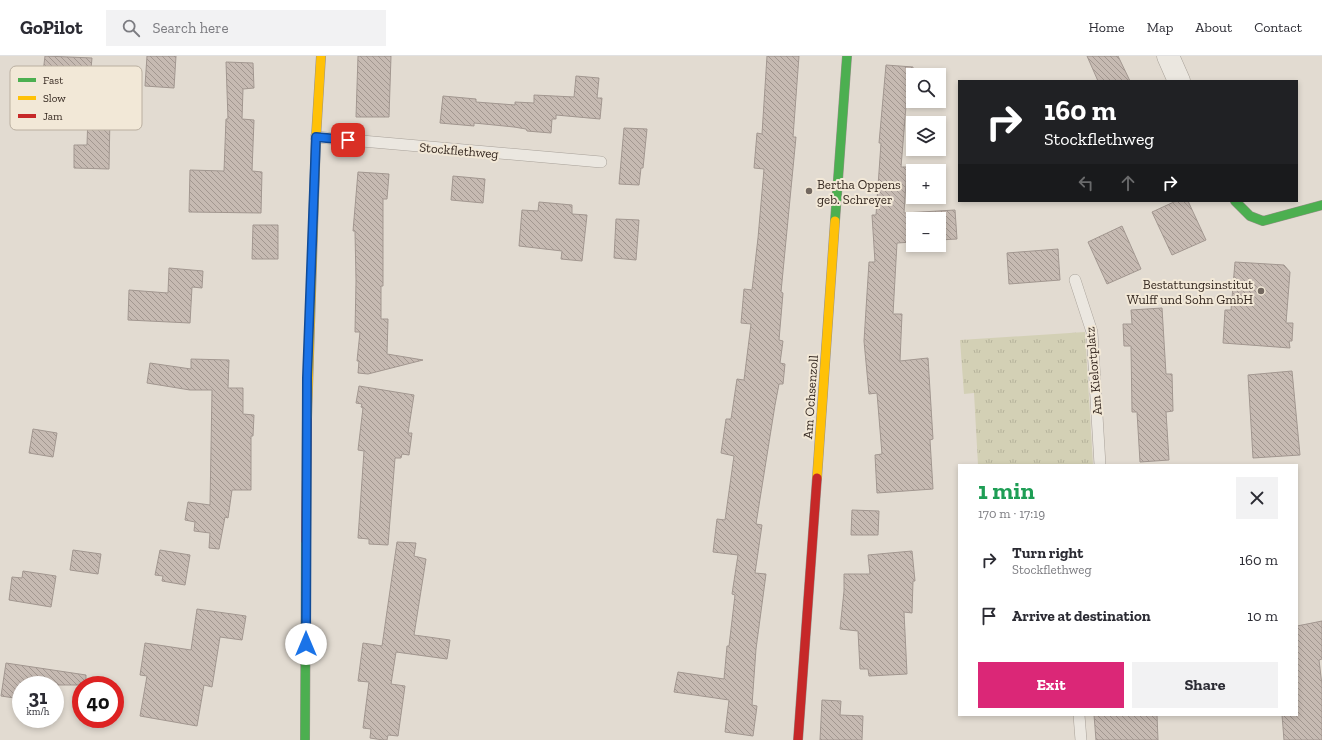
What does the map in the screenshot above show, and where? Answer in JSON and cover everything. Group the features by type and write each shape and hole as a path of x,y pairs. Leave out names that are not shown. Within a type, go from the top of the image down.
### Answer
{"street":[{"path":"304,740 307,378 316,137 321,56"},
{"name":"Am Ochsenzoll","path":"798,740 847,56"},
{"path":"1168,56 1179,80"},
{"path":"1236,202 1250,216 1263,221 1322,205"}],"lane":[{"name":"Stockflethweg","path":"316,137 601,162"},
{"name":"Am Kielortplatz","path":"1075,280 1092,332 1100,464"},
{"path":"1079,716 1081,740"}],"green space":[{"path":"1085,332 1093,464 978,464 974,393 964,394 960,340"}],"building":[{"path":"45,56 92,58 91,66 44,66"},
{"path":"147,56 176,56 174,88 145,86"},
{"path":"358,56 391,56 389,117 356,117"},
{"path":"767,56 799,56 793,137 796,137 781,292 783,293 779,340 783,341 780,363 785,364 783,384 779,384 775,405 756,524 762,525 755,573 766,574 756,649 752,705 757,706 753,736 725,732 729,700 674,692 678,672 724,679 727,646 729,646 735,595 732,594 738,555 713,552 717,519 725,520 734,456 721,453 726,419 731,419 737,379 744,380 751,324 741,323 744,289 752,290 758,238 764,169 754,168 757,133 762,134"},
{"path":"1087,56 1118,56 1130,80 1098,80"},
{"path":"226,62 253,63 254,88 243,89 242,119 254,120 252,171 262,172 261,213 189,212 190,170 224,171 226,119 228,119"},
{"path":"886,65 913,67 906,68 906,106 901,167 906,167 904,213 906,213 906,242 897,243 893,314 902,314 900,361 928,358 933,439 930,440 933,489 877,493 875,455 882,454 877,393 869,394 864,341 869,262 875,262 872,215 876,215 881,143 879,143"},
{"path":"576,76 599,78 597,98 602,98 600,119 556,115 556,119 552,119 551,133 474,123 474,126 440,123 443,96 476,99 476,102 515,105 515,102 534,103 534,95 574,97"},
{"path":"624,128 647,129 643,168 641,168 639,185 619,184"},
{"path":"88,130 110,130 109,169 74,168 74,145 87,145"},
{"path":"358,172 389,174 387,199 383,199 383,286 381,286 381,319 388,319 387,354 423,360 368,374 358,373 359,361 357,361 360,332 355,332 356,281 355,231 353,231"},
{"path":"453,176 485,179 483,203 451,200"},
{"path":"539,202 572,205 572,214 587,215 582,261 561,259 562,251 519,246 522,210 538,211"},
{"path":"1174,202 1188,202 1206,240 1172,255 1152,212"},
{"path":"955,210 957,239 946,240 946,212 921,212"},
{"path":"616,219 639,220 636,260 614,258"},
{"path":"253,225 278,225 278,259 252,259"},
{"path":"1122,226 1141,269 1107,284 1088,242"},
{"path":"1058,249 1060,280 1009,284 1007,253"},
{"name":"Bestattungsinstitut Wulff und Sohn GmbH","path":"1235,262 1284,265 1290,272 1286,323 1293,323 1292,341 1289,341 1290,348 1223,343 1225,310 1231,310"},
{"path":"169,268 203,271 202,288 192,287 190,323 128,320 129,290 168,293"},
{"path":"1162,308 1166,374 1172,374 1173,411 1166,412 1169,460 1140,462 1137,412 1132,412 1131,346 1124,346 1123,324 1132,324 1131,310"},
{"path":"191,359 229,360 228,388 243,388 243,414 254,415 253,436 251,436 251,490 232,490 228,518 225,517 219,549 209,548 210,533 194,531 195,522 185,520 188,502 210,505 212,390 190,390 147,383 150,363 191,369"},
{"path":"1292,371 1300,455 1253,458 1248,375"},
{"path":"359,386 414,395 408,433 412,433 409,455 402,454 401,458 395,458 388,545 369,544 369,539 358,538 364,451 358,450 363,408 361,407 362,404 356,403"},
{"path":"33,429 57,433 53,457 29,453"},
{"path":"852,510 879,511 878,535 851,535"},
{"path":"397,542 416,543 414,556 426,559 414,635 450,640 447,659 396,652 391,684 405,686 398,736 388,735 387,740 383,740 370,738 371,729 363,728 369,682 358,681 363,643 382,646"},
{"path":"73,550 101,554 98,574 70,570"},
{"path":"160,550 190,555 185,585 162,581 163,576 155,575"},
{"path":"912,551 915,581 913,581 912,613 904,612 907,674 869,676 868,669 860,669 858,631 840,629 844,591 844,574 870,574 868,555"},
{"path":"23,571 56,576 51,607 9,600 12,577 22,578"},
{"path":"197,609 246,616 242,640 220,637 212,687 204,685 197,726 140,716 147,676 140,675 145,643 191,650"},
{"path":"1322,621 1322,659 1319,660 1322,685 1322,740 1284,740 1282,716 1298,716 1298,626"},
{"path":"6,663 86,675 72,676 72,685 64,685 64,676 12,676 12,698 1,696"},
{"path":"822,700 841,701 840,715 863,716 862,740 820,740"},
{"path":"1094,716 1157,716 1158,740 1096,740"}],"traffic: fast":[{"path":"835,221 847,56"},
{"path":"1236,202 1250,216 1263,221 1322,205"},
{"path":"305,740 306,541"}],"traffic: slow":[{"path":"307,419 316,137 321,56"},
{"path":"817,478 835,221"}],"traffic: jam":[{"path":"306,541 307,419"},
{"path":"798,740 817,478"}],"place":[{"name":"Bertha Oppens geb. Schreyer","path":"809,191"},
{"name":"Bestattungsinstitut Wulff und Sohn GmbH","path":"1261,291"}],"route":[{"path":"306,644 307,378 316,137 348,140"}]}
